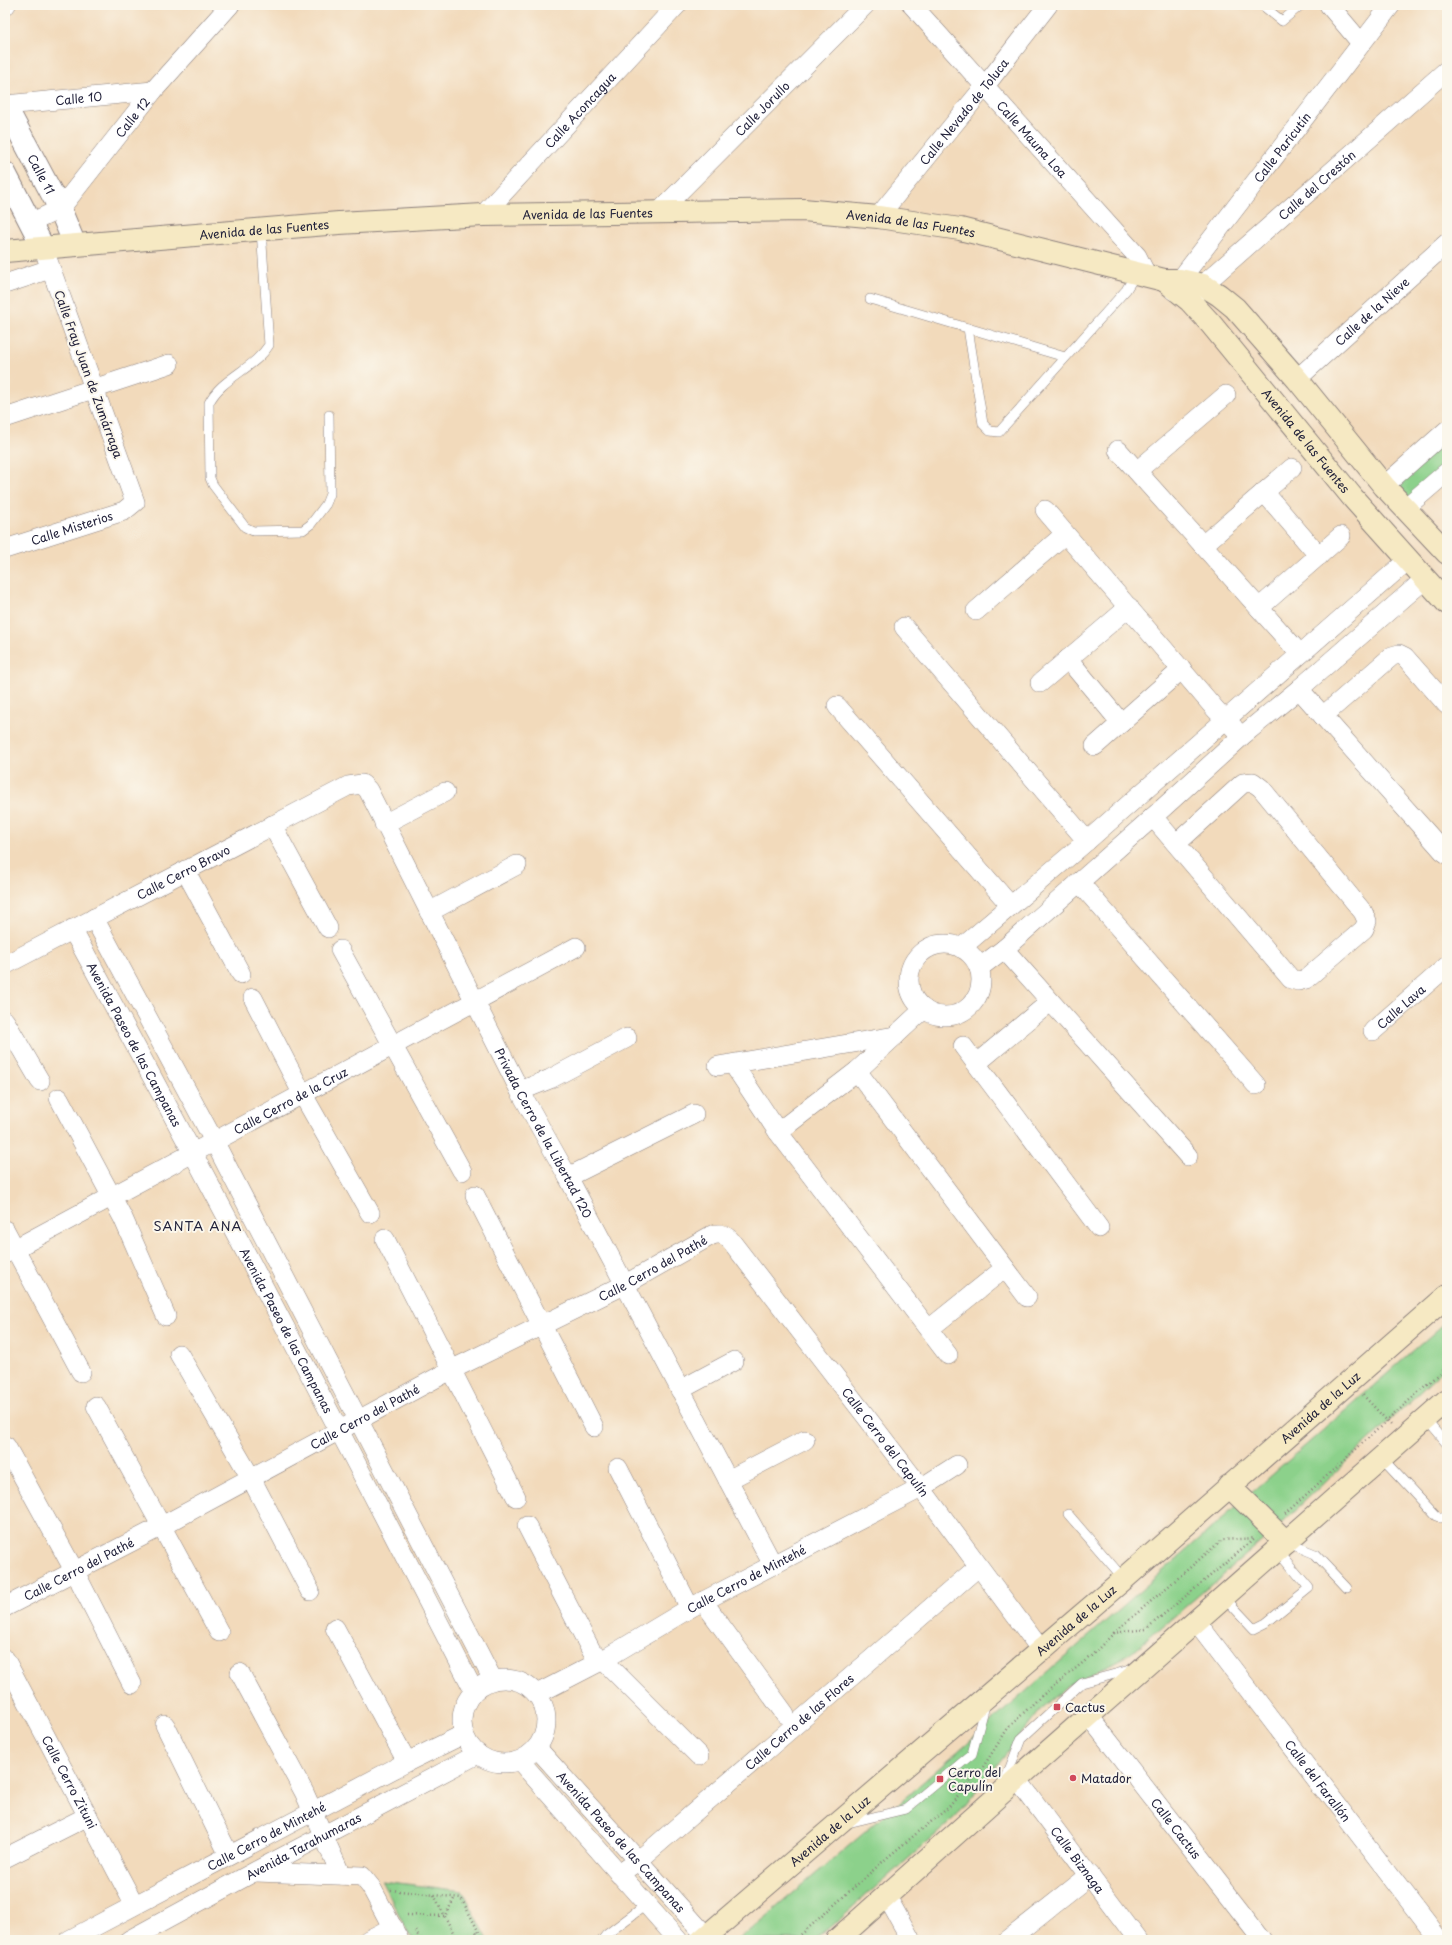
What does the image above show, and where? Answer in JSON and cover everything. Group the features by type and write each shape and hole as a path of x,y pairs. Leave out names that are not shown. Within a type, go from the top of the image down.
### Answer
{"main road":[{"name":"Avenida de las Fuentes","path":"5,251 339,223 483,215 803,210 878,217 960,229 1170,284 1219,295 1235,308 1296,379 1384,486 1447,553"},
{"name":"Avenida de las Fuentes","path":"1170,284 1211,324 1353,498 1447,603"},
{"name":"Avenida de la Luz","path":"704,1938 1124,1579 1447,1296"},
{"path":"837,1940 1017,1778 1447,1400"},
{"path":"1229,1486 1282,1546"}],"street":[{"name":"Calle 12","path":"30,223 60,209 153,91 230,5"},
{"name":"Calle Aconcagua","path":"483,215 677,5"},
{"name":"Calle Jorullo","path":"658,212 866,5"},
{"name":"Calle Mauna Loa","path":"912,5 1137,256 1170,284"},
{"name":"Calle Nevado de Toluca","path":"878,217 985,86 1048,5"},
{"path":"1329,5 1361,43"},
{"name":"Calle Paricutín","path":"1170,284 1391,5"},
{"name":"Calle del Crestón","path":"1170,284 1447,70"},
{"name":"Calle 10","path":"5,105 153,91"},
{"name":"Calle 11","path":"5,105 60,209 75,245"},
{"path":"5,173 43,247"},
{"name":"Calle de la Nieve","path":"1296,379 1447,243"},
{"name":"Calle Fray Juan de Zumárraga","path":"43,247 135,502"},
{"path":"5,284 50,269"},
{"path":"5,418 169,364"},
{"path":"1137,471 1226,395"},
{"path":"1384,486 1447,430"},
{"path":"1118,450 1300,654"},
{"path":"1203,545 1292,468"},
{"path":"1404,509 1447,472"},
{"path":"1264,492 1319,556"},
{"name":"Calle Misterios","path":"5,549 124,511 135,502"},
{"path":"1045,510 1225,719 1242,736"},
{"path":"976,611 1065,534"},
{"path":"1259,608 1341,536"},
{"path":"962,948 1010,905 1087,841 1408,560"},
{"path":"979,968 1004,949 1154,817 1242,736 1299,689 1425,579"},
{"path":"1040,683 1129,607"},
{"path":"904,627 1087,841"},
{"path":"1323,716 1392,656 1399,654 1405,657 1447,705"},
{"path":"1068,659 1121,723"},
{"path":"1095,746 1182,669"},
{"path":"1299,689 1447,854"},
{"path":"837,706 1010,905"},
{"path":"1154,817 1291,979 1298,981 1306,979 1364,929 1367,921 1363,912 1261,788 1253,782 1243,783 1176,843"},
{"name":"Privada Cerro de la Libertad 120","path":"362,784 368,790 520,1091 568,1177 773,1565"},
{"name":"Calle Cerro Bravo","path":"5,965 272,824 348,786 362,784"},
{"path":"384,824 445,792"},
{"path":"272,824 328,928"},
{"path":"429,912 517,865"},
{"path":"185,870 241,974"},
{"path":"1079,882 1256,1085"},
{"name":"Avenida Paseo de las Campanas","path":"94,918 214,1141 493,1680"},
{"name":"Avenida Paseo de las Campanas","path":"72,929 193,1152 340,1431 474,1691"},
{"path":"949,944 962,948 972,956 979,968 981,980 978,995 969,1006 957,1014 942,1016 928,1012 917,1003 910,991 908,976 913,962 924,951 935,945 949,944"},
{"name":"Calle Cerro de la Cruz","path":"10,1251 576,947"},
{"path":"1004,949 1188,1156"},
{"path":"340,950 394,1044 462,1171"},
{"name":"Calle Lava","path":"1374,1032 1447,966"},
{"path":"253,998 302,1093 370,1213"},
{"path":"977,1063 1050,1002"},
{"path":"778,1132 857,1071 924,1009"},
{"path":"5,1021 40,1081"},
{"path":"896,1036 725,1065 929,1328 948,1355"},
{"path":"520,1091 550,1079 627,1038"},
{"path":"963,1046 1099,1228"},
{"path":"857,1071 1027,1297"},
{"path":"59,1098 123,1218 166,1316"},
{"path":"568,1177 694,1114"},
{"path":"475,1195 540,1325 594,1427"},
{"path":"5,1230 10,1251 81,1372"},
{"name":"Calle Cerro del Pathé","path":"5,1607 162,1526 451,1370 624,1285 712,1235 719,1234 727,1236"},
{"name":"Calle Cerro del Capulín","path":"727,1236 921,1488 978,1567 1041,1650"},
{"path":"385,1239 516,1497"},
{"path":"929,1328 1005,1268"},
{"path":"179,1354 251,1478 310,1591"},
{"path":"680,1390 734,1361"},
{"path":"96,1406 219,1632"},
{"path":"728,1480 805,1440"},
{"path":"6,1446 75,1572 132,1684"},
{"name":"Calle Cerro de Mintehé","path":"537,1694 603,1660 697,1604 921,1488 956,1465"},
{"path":"618,1468 697,1604 785,1714"},
{"path":"527,1526 592,1652 603,1660 699,1756"},
{"name":"Calle Cerro de las Flores","path":"619,1874 638,1860 978,1567"},
{"name":"Calle del Farallón","path":"1196,1621 1440,1940"},
{"path":"335,1628 407,1762"},
{"name":"Calle Cerro Zituni","path":"5,1659 134,1904"},
{"path":"240,1673 313,1812 341,1875"},
{"path":"509,1679 525,1684 537,1694 546,1710 546,1729 537,1748 520,1761 500,1763 488,1760 478,1754 464,1734 462,1721 465,1705 474,1691 493,1680 509,1679"},
{"name":"Calle Cactus","path":"1089,1716 1263,1940"},
{"path":"165,1725 229,1855"},
{"name":"Calle Cerro de Mintehé","path":"69,1940 134,1904 407,1762 464,1734"},
{"name":"Avenida Paseo de las Campanas","path":"537,1748 638,1860 704,1938"},
{"name":"Avenida Tarahumaras","path":"129,1940 254,1872 478,1754"},
{"name":"Avenida Paseo de las Campanas","path":"520,1761 678,1940"},
{"name":"Calle Biznaga","path":"1017,1778 1138,1940"},
{"path":"5,1858 88,1816"},
{"path":"254,1872 362,1876 371,1887 396,1934 368,1940"},
{"path":"1012,1938 1090,1875"},
{"path":"886,1895 911,1940"}],"lane":[{"path":"1262,5 1282,21 1301,5"},
{"path":"261,230 269,345 263,355 214,393 209,403 210,478 213,486 245,527 253,531 303,530 311,524 326,504 330,494 329,415"},
{"path":"968,328 983,424 990,431 999,432 1126,290 1170,284"},
{"path":"870,299 1065,357"},
{"path":"1426,1418 1447,1444"},
{"path":"1381,1457 1437,1517 1440,1518 1447,1515"},
{"path":"1068,1514 1124,1579"},
{"path":"1282,1546 1315,1554 1347,1588"},
{"path":"1224,1597 1254,1629 1266,1623 1309,1588 1282,1546"},
{"path":"1000,1794 1021,1739 1082,1683 1146,1666"},
{"path":"835,1826 906,1809 972,1754 988,1695"},
{"path":"602,1940 606,1935 646,1904"}],"path":[{"path":"1311,1490 1447,1366"},
{"path":"1350,1382 1402,1439"},
{"path":"1112,1635 1222,1540 1257,1538"},
{"path":"371,1887 461,1898 483,1940"},
{"path":"434,1895 457,1940"},
{"path":"445,1916 455,1897"},
{"path":"407,1915 445,1916"},
{"path":"472,1940 478,1930"}],"green space":[{"path":"1447,435 1447,466 1408,500 1394,483"},
{"path":"1447,1321 1447,1366 1268,1536 1129,1655 1068,1686 1040,1710 956,1817 815,1940 738,1940 891,1810"},
{"path":"382,1881 463,1891 488,1940 412,1940"}],"place":[{"name":"Cactus","path":"1057,1707"},
{"name":"Matador","path":"1073,1778"},
{"name":"Cerro del Capulín","path":"940,1779"}],"district":[{"name":"SANTA ANA","path":"198,1225"}]}
